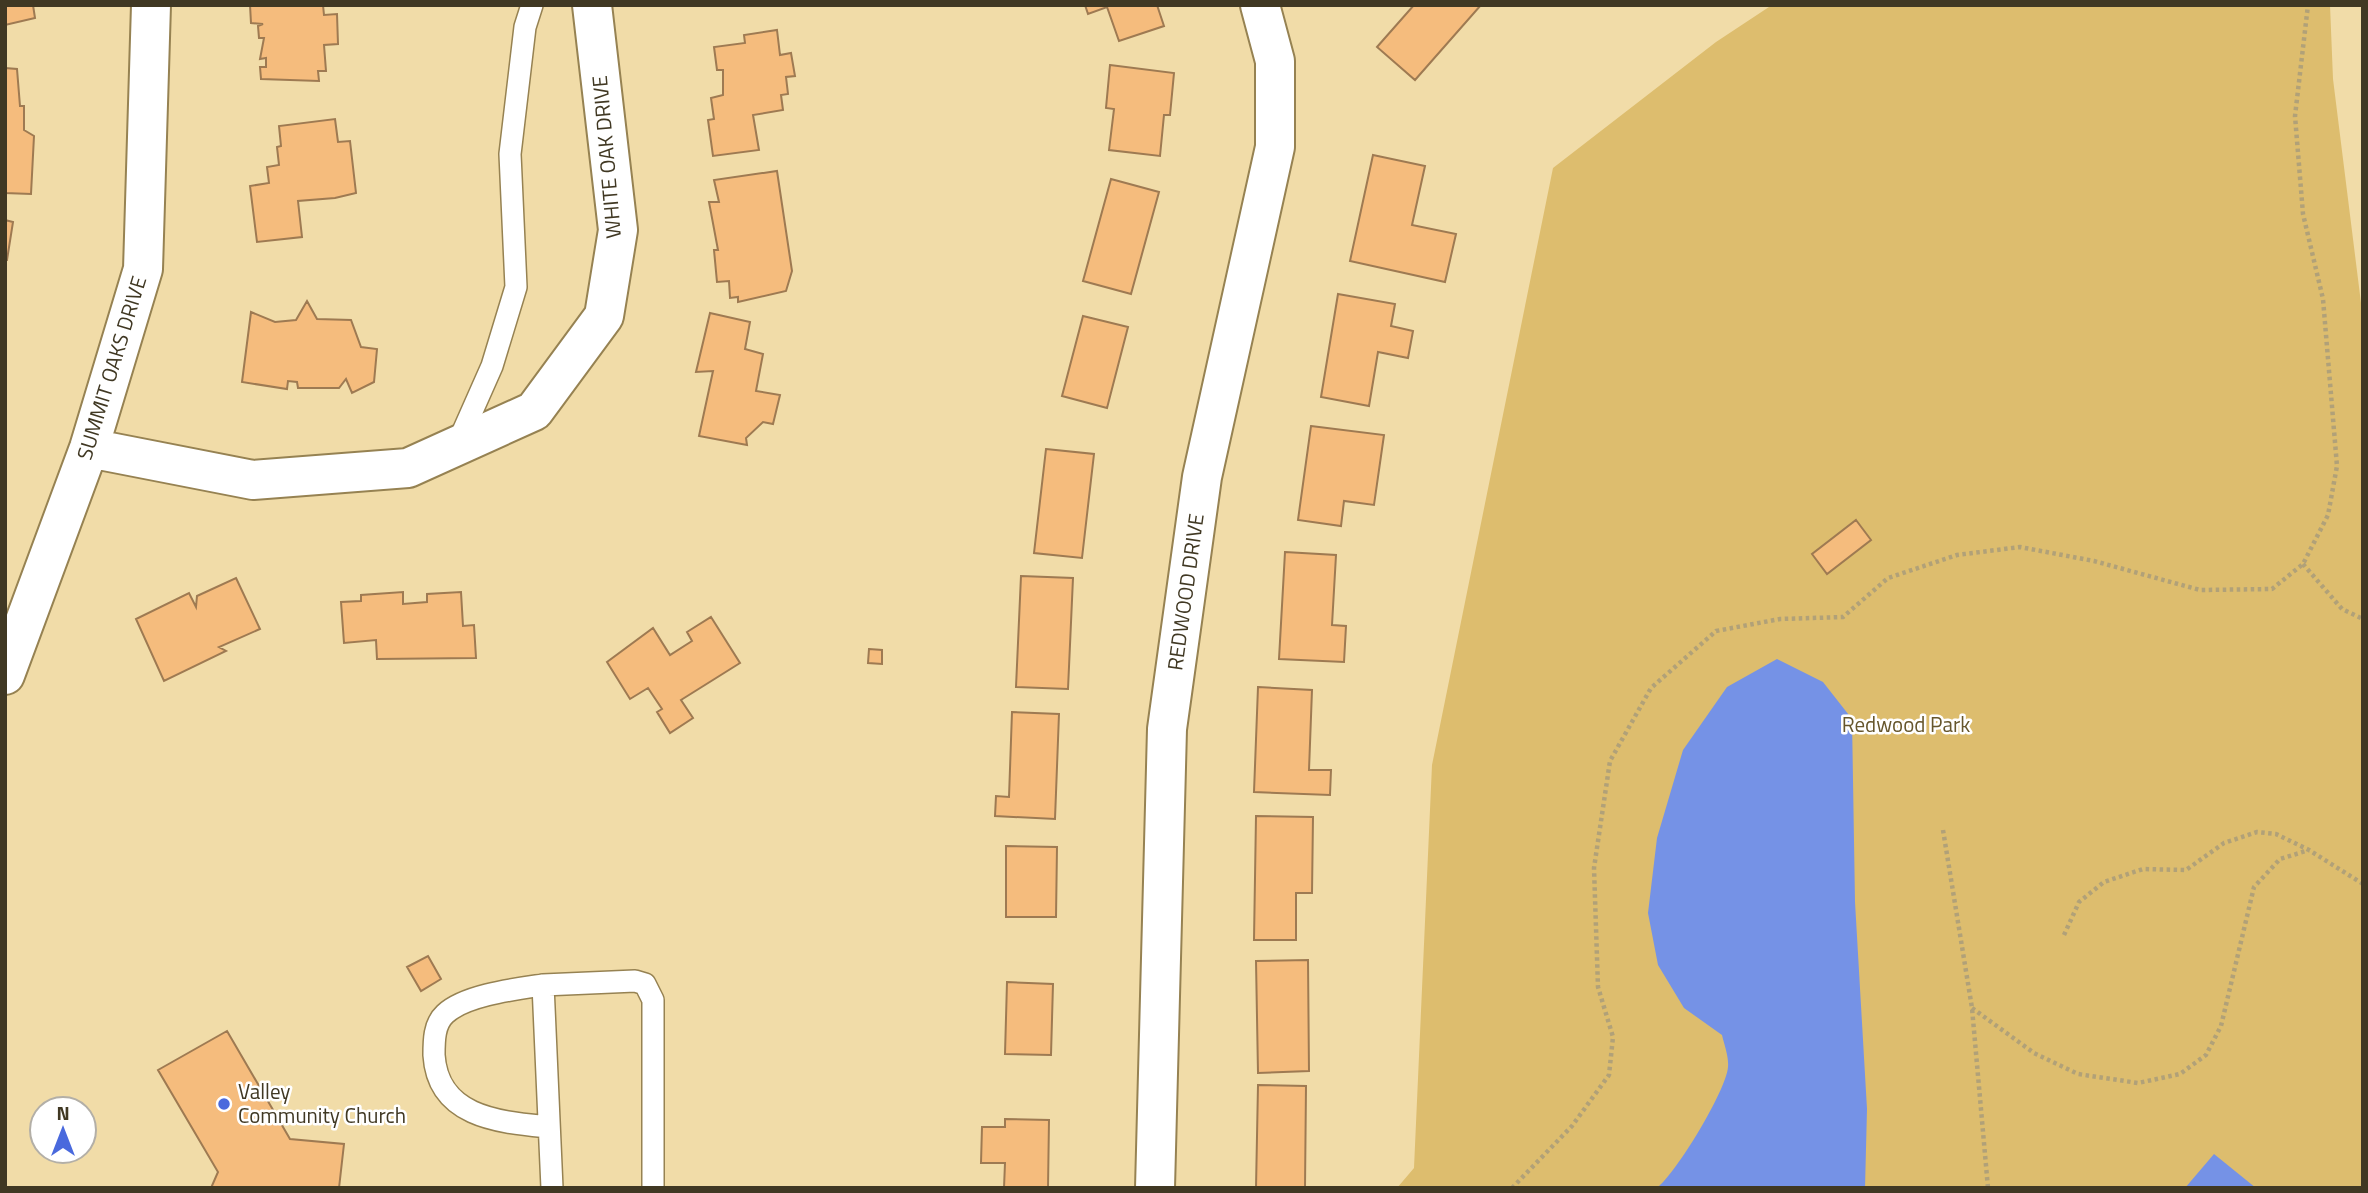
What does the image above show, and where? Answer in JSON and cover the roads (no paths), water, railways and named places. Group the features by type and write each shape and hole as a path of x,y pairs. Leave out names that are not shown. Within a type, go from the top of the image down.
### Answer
{"street":[{"name":"SUMMIT OAKS DRIVE","path":"5,675 89,448 143,269 151,5"},
{"name":"WHITE OAK DRIVE","path":"89,448 253,480 408,468 534,411 604,316 618,230 592,5"},
{"name":"REDWOOD DRIVE","path":"1155,1188 1167,729 1202,477 1275,146 1275,61 1260,5"}],"lane":[{"path":"456,447 492,366 516,287 510,154 525,27 532,5"},
{"path":"549,1127 495,1120 458,1103 439,1082 434,1052 439,1021 446,1013 483,998 543,985 635,981 645,984 650,990 653,1188"},
{"path":"543,985 552,1188"}],"water":[{"path":"1777,659 1823,682 1852,719 1855,902 1867,1109 1865,1188 1657,1188 1676,1166 1699,1130 1719,1094 1728,1063 1722,1035 1684,1008 1658,965 1648,913 1657,838 1683,750 1727,687"},
{"path":"2214,1154 2256,1188 2185,1188"}],"place":[{"name":"Valley Community Church","path":"224,1104"}],"park label":[{"name":"Redwood Park","path":"1906,725"}]}
